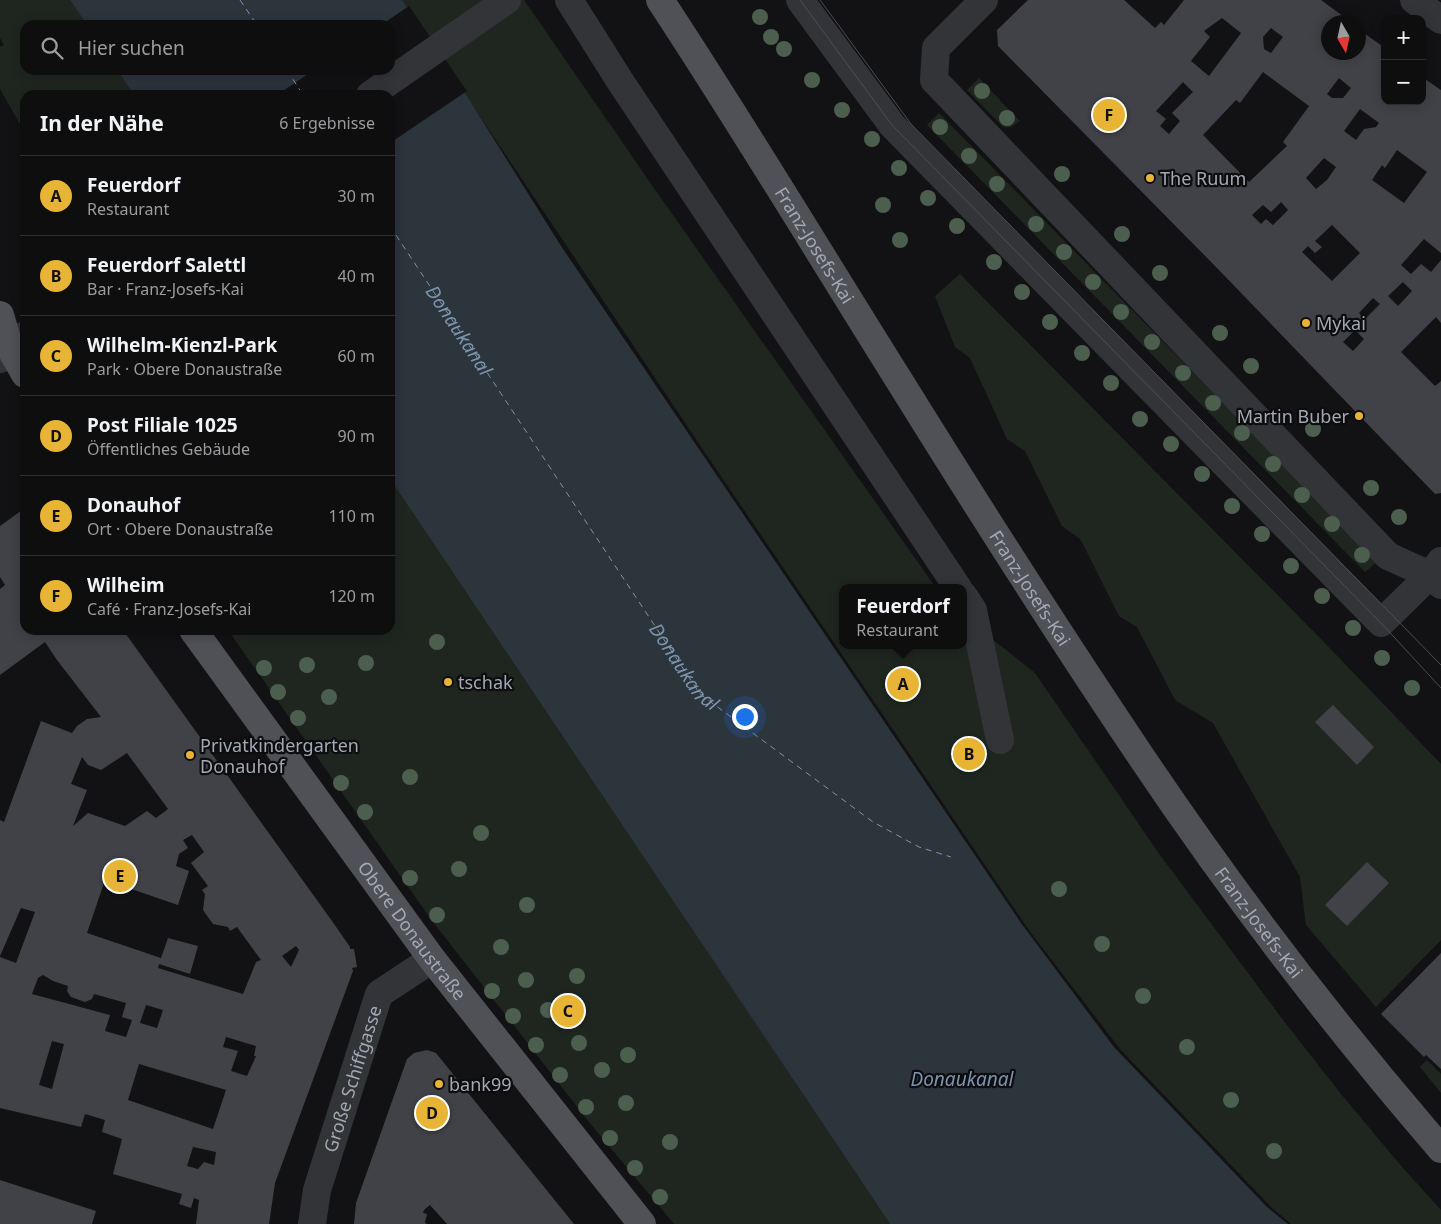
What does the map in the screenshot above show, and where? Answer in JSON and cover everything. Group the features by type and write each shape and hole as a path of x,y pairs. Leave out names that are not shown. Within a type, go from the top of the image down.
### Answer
{"main road":[{"name":"Franz-Josefs-Kai","path":"660,0 722,94 902,386 1014,563 1140,756 1193,832 1313,993 1380,1079 1441,1149"},
{"path":"0,315 11,347 20,364"},
{"name":"Obere Donaustraße","path":"197,635 432,959 632,1219"}],"street":[{"path":"377,90 507,0"},
{"path":"568,0 955,584"},
{"path":"800,0 892,125 1381,624 1437,574 1388,556 934,80 936,48 984,0"},
{"path":"1414,0 1441,20"},
{"path":"967,601 973,610 1000,740"},
{"name":"Große Schiffgasse","path":"312,1224 317,1190 379,994 432,959"}],"shaded area":[{"path":"0,0 70,0 84,20 20,20 20,75 120,75 131,90 20,90 20,124 0,89 0,47 4,45 0,38"},
{"path":"402,0 524,0 933,584 839,584 839,649 967,649 967,619 1035,673 1160,855 1280,1016 1341,1094 1441,1210 1441,1224 1291,1224 1271,1207 1120,1049 1031,933 704,451"},
{"path":"979,78 1020,121 1009,127 1002,126 967,90"},
{"path":"939,113 1378,561 1365,572 927,125"},
{"path":"960,274 1321,639 1441,764 1441,940 1376,1007 1306,925 1300,877 1213,723 1175,700 1137,627 1119,616 1081,540 1062,526 1025,451 1007,439 970,358 955,347 935,296"},
{"path":"395,486 890,1224 674,1224 589,1122 430,918 232,635 395,635"},
{"path":"1427,1060 1441,1074 1441,1093 1420,1067"}],"water":[{"name":"Donaukanal","path":"70,0 402,0 465,93 561,246 1021,923 1114,1047 1267,1207 1288,1224 890,1224 395,486 395,90 131,90 120,75 395,75 395,20 84,20"}],"pier":[{"path":"409,6 467,91 395,140 395,90 284,90 307,75 395,75 395,20 388,20"}],"building":[{"path":"1028,0 1124,0 1155,28 1161,22 1164,25 1184,0 1321,0 1341,15 1321,15 1321,60 1366,60 1366,35 1381,45 1381,105 1426,105 1426,80 1441,90 1441,253 1424,239 1401,265 1411,274 1421,264 1431,272 1441,260 1441,323 1436,317 1401,352 1435,386 1441,381 1441,493 1435,494 1216,267 998,46 997,30","holes":["1222,18 1241,33 1209,76 1191,61 1210,37 1204,31","1271,28 1283,37 1271,53 1264,49 1263,37","1263,72 1309,106 1283,142 1287,146 1249,182 1203,135 1236,100 1240,103","1339,78 1351,88 1343,98 1332,98 1327,94","1183,82 1193,92 1172,113 1180,121 1169,134 1160,126 1166,119 1156,111","1360,109 1379,123 1376,127 1364,129 1356,140 1344,131","1397,150 1427,172 1404,203 1372,180 1382,165 1385,168","1324,158 1336,167 1327,180 1316,189 1306,178","1281,202 1288,210 1273,225 1266,219 1261,224 1252,215 1263,205 1271,212","1332,225 1360,253 1332,281 1302,252 1308,246 1315,253 1322,247 1315,241","1403,282 1412,291 1398,306 1388,296","1373,298 1380,304 1365,319 1359,313","1355,330 1364,339 1353,351 1343,342"]},
{"path":"20,512 20,635 127,635 332,921 350,949 354,949 357,967 352,968 353,971 275,1183 269,1224 196,1224 199,1200 194,1198 191,1208 179,1204 182,1194 113,1174 122,1139 102,1132 105,1120 85,1114 81,1127 0,1108 0,957 16,963 35,912 21,908 0,956 0,820 4,822 41,721 72,733 77,726 87,719 101,717 45,642 0,675 0,589 5,585 0,577 0,526","holes":["127,753 168,809 156,818 147,811 125,826 88,813 73,826 87,790 71,784 82,757 88,765 101,770","192,835 204,852 191,863 208,886 202,890 205,894 203,910 213,924 228,927 230,931 237,927 261,960 256,962 243,994 158,968 159,964 190,974 198,946 168,938 161,958 87,933 105,880 178,905 189,871 176,866 179,854 188,848 183,840","296,946 299,950 291,967 282,956","43,975 68,986 67,991 71,997 85,1002 92,999 94,994 126,1003 122,1017 132,1020 126,1037 105,1031 110,1015 32,994 38,978","146,1005 163,1010 157,1028 140,1023","226,1037 256,1046 254,1056 256,1056 247,1076 231,1071 238,1051 223,1047","52,1041 64,1044 52,1089 39,1085","139,1064 226,1090 213,1129 128,1100","193,1147 216,1152 214,1165 204,1162 198,1169 187,1166"]},
{"path":"1333,705 1374,747 1357,765 1315,722"},
{"path":"1367,862 1389,883 1347,926 1325,905"},
{"path":"1441,953 1441,1069 1426,1055 1424,1057 1381,1014"},
{"path":"427,1050 436,1053 574,1224 447,1224 430,1205 423,1213 427,1214 426,1224 354,1224 356,1203 407,1059 414,1053"},
{"path":"0,1180 96,1211 92,1224 0,1224"}],"ferry route":[{"path":"240,0 254,20"},
{"path":"290,75 300,90"},
{"path":"395,234 700,694 873,822 919,847 951,857"}],"tram line":[{"path":"800,0 892,125 1381,623 1441,688"},
{"path":"820,0 911,124 1441,665"}],"place":[{"name":"Wilheim","path":"1109,115"},
{"name":"The Ruum","path":"1150,178"},
{"name":"Mykai","path":"1306,323"},
{"name":"Martin Buber","path":"1359,416"},
{"name":"tschak","path":"448,682"},
{"name":"Feuerdorf","path":"903,684"},
{"name":"Feuerdorf Salettl","path":"969,754"},
{"name":"Privatkindergarten Donauhof","path":"190,755"},
{"name":"Donauhof","path":"120,876"},
{"name":"Wilhelm-Kienzl-Park","path":"568,1011"},
{"name":"bank99","path":"439,1084"},
{"name":"Post Filiale 1025","path":"432,1113"}]}
